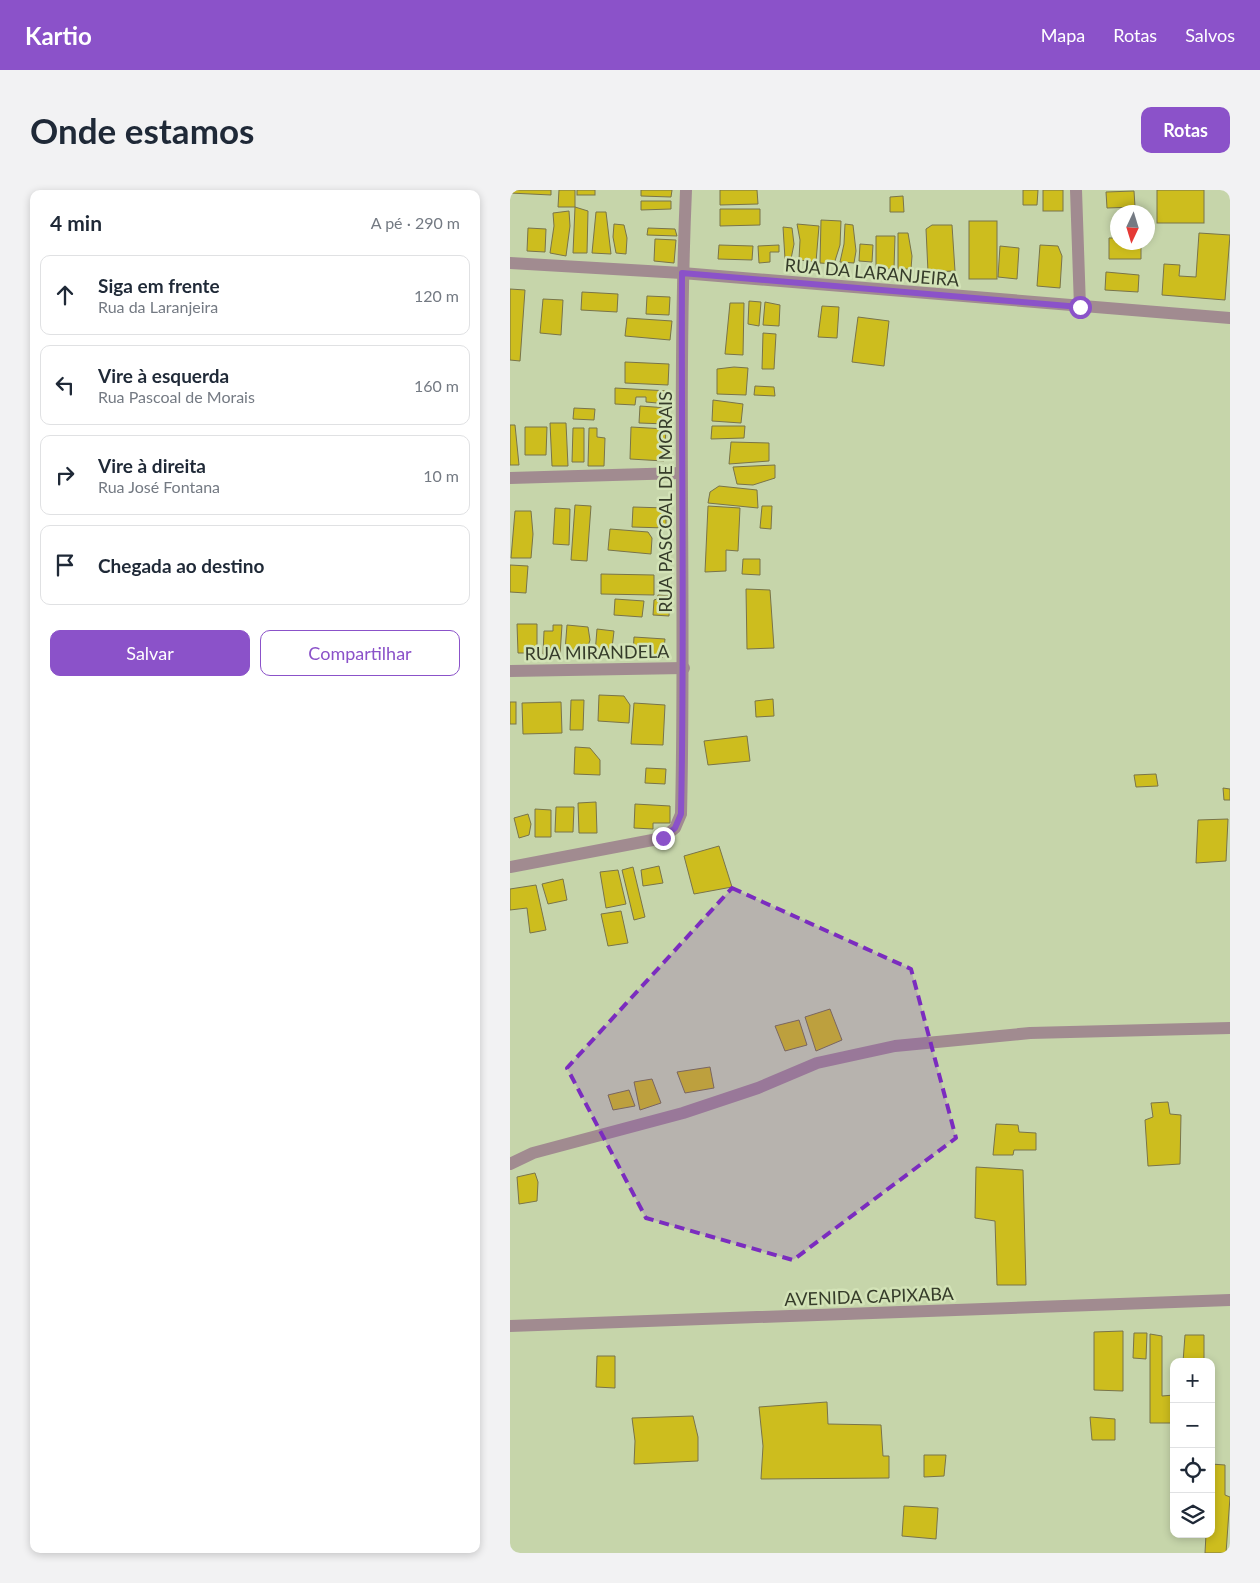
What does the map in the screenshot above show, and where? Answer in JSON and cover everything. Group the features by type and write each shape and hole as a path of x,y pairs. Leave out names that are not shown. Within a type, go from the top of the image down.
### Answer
{"street":[{"name":"RUA PASCOAL DE MORAIS","path":"510,867 663,838 675,828 681,814 684,668 681,472 682,273 686,190"},
{"path":"1076,190 1080,307"},
{"name":"RUA DA LARANJEIRA","path":"510,264 682,273 1230,318"},
{"path":"510,478 681,472"},
{"name":"RUA MIRANDELA","path":"510,671 684,668"},
{"path":"510,1164 533,1153 683,1113 758,1088 817,1063 895,1046 1030,1033 1230,1028"},
{"name":"AVENIDA CAPIXABA","path":"510,1326 1230,1300"}],"highlighted area":[{"path":"732,888 911,969 956,1138 793,1260 646,1218 567,1068"}],"building":[{"path":"510,190 551,190 551,195 510,193"},
{"path":"559,190 575,190 575,207 558,207"},
{"path":"577,190 595,190 595,195 577,195"},
{"path":"641,190 672,190 671,197 641,196"},
{"path":"720,190 757,190 758,204 720,205"},
{"path":"1023,190 1038,190 1037,205 1023,205"},
{"path":"1043,190 1063,190 1063,211 1043,211"},
{"path":"1157,190 1204,190 1204,223 1157,223"},
{"path":"1134,191 1135,205 1110,205 1110,208 1107,208 1106,192"},
{"path":"903,196 904,212 890,212 890,197"},
{"path":"641,201 671,201 671,209 641,210"},
{"path":"575,207 588,211 587,253 573,253"},
{"path":"720,209 760,209 760,225 720,226"},
{"path":"569,211 570,226 566,256 550,253 554,226 553,213"},
{"path":"596,212 606,212 611,254 592,253"},
{"path":"821,220 841,221 840,245 834,264 820,263"},
{"path":"969,221 997,221 997,279 969,279"},
{"path":"614,224 624,225 627,238 626,254 616,253 613,237"},
{"path":"797,224 819,226 816,262 799,260 800,240"},
{"path":"845,224 853,225 856,251 854,263 840,262 844,244"},
{"path":"932,225 952,225 955,271 928,272 926,229"},
{"path":"783,227 792,228 794,244 791,259 785,259"},
{"path":"528,228 546,229 545,252 527,251"},
{"path":"648,228 675,229 677,236 647,235"},
{"path":"898,233 908,233 912,256 911,269 898,269"},
{"path":"1199,233 1230,235 1225,300 1162,295 1164,264 1180,265 1179,276 1196,277"},
{"path":"876,236 895,236 894,269 876,269"},
{"path":"1109,238 1110,250 1141,250 1141,259 1109,259"},
{"path":"655,239 676,240 674,263 654,261"},
{"path":"860,244 873,245 872,262 859,261"},
{"path":"719,245 753,246 752,260 718,259"},
{"path":"779,245 779,252 770,252 770,262 759,263 758,246"},
{"path":"1040,245 1058,246 1062,256 1060,288 1037,286"},
{"path":"1000,246 1019,248 1017,279 998,277"},
{"path":"1106,272 1139,275 1138,292 1105,290"},
{"path":"510,289 525,290 520,361 510,360"},
{"path":"582,292 618,294 617,312 581,310"},
{"path":"647,296 670,297 669,315 646,314"},
{"path":"543,299 563,300 561,335 540,333"},
{"path":"749,301 761,302 759,326 748,324"},
{"path":"765,302 780,305 779,326 763,325"},
{"path":"730,303 744,303 743,355 725,354"},
{"path":"822,306 839,307 837,338 818,337"},
{"path":"858,317 889,321 884,366 852,362"},
{"path":"627,318 672,321 670,340 625,336"},
{"path":"763,333 776,334 774,369 762,369"},
{"path":"625,362 669,364 668,385 625,383"},
{"path":"748,368 746,395 717,394 717,369"},
{"path":"755,386 774,387 775,396 754,395"},
{"path":"615,388 669,391 669,404 646,402 646,397 636,397 635,405 615,404"},
{"path":"713,400 743,404 741,423 712,421"},
{"path":"640,406 668,408 667,424 639,423"},
{"path":"574,408 595,409 594,420 573,419"},
{"path":"550,423 566,423 568,466 552,466"},
{"path":"510,425 515,425 519,465 510,465"},
{"path":"712,426 745,426 744,438 711,439"},
{"path":"525,427 547,427 546,455 525,455"},
{"path":"631,427 666,429 664,461 630,459"},
{"path":"573,428 584,428 584,462 572,462"},
{"path":"589,428 597,428 597,437 605,438 604,466 588,466"},
{"path":"731,442 769,443 769,461 729,464"},
{"path":"775,465 775,478 753,485 737,484 733,467"},
{"path":"719,486 757,490 758,508 708,503 710,492"},
{"path":"575,505 591,506 587,561 571,560"},
{"path":"708,506 740,508 738,551 726,550 726,571 705,572"},
{"path":"762,506 772,506 771,529 760,528"},
{"path":"633,507 666,508 666,528 632,527"},
{"path":"555,508 570,509 569,545 553,544"},
{"path":"515,511 531,511 533,534 531,558 511,558"},
{"path":"610,529 648,532 652,538 651,554 608,550"},
{"path":"743,559 760,559 760,575 742,574"},
{"path":"510,565 528,566 526,593 510,592"},
{"path":"601,574 654,575 654,595 601,594"},
{"path":"746,589 770,590 774,648 747,649"},
{"path":"658,595 670,596 669,616 653,615 654,600 657,599"},
{"path":"615,599 644,601 642,617 614,615"},
{"path":"517,624 537,624 537,653 518,653"},
{"path":"553,625 562,625 560,655 543,654 544,631 553,631"},
{"path":"567,625 588,627 590,640 586,653 565,651"},
{"path":"597,629 614,631 611,656 595,654"},
{"path":"634,637 665,639 663,657 633,655"},
{"path":"599,695 624,696 630,705 629,723 598,721"},
{"path":"773,699 774,716 756,717 755,701"},
{"path":"571,700 584,700 583,730 570,730"},
{"path":"510,702 516,702 516,724 510,724"},
{"path":"561,702 562,733 523,734 522,703"},
{"path":"634,703 665,705 663,745 631,744"},
{"path":"747,736 750,761 708,765 704,741"},
{"path":"575,747 590,748 600,760 600,775 574,774"},
{"path":"646,768 666,769 665,784 645,783"},
{"path":"1156,774 1158,786 1136,787 1134,775"},
{"path":"1223,788 1230,789 1230,800 1224,800"},
{"path":"596,802 597,833 579,833 578,803"},
{"path":"635,804 670,806 670,823 653,823 653,829 634,828"},
{"path":"556,807 574,807 573,832 555,832"},
{"path":"535,809 551,810 551,837 535,837"},
{"path":"528,814 531,824 529,835 519,838 514,818"},
{"path":"1228,819 1226,861 1196,863 1198,820"},
{"path":"719,846 732,887 694,894 684,856"},
{"path":"659,866 663,883 643,886 641,870"},
{"path":"633,867 645,917 634,920 622,870"},
{"path":"618,870 626,904 606,908 600,872"},
{"path":"563,879 567,900 548,904 542,884"},
{"path":"536,885 546,930 530,933 527,908 510,910 510,889"},
{"path":"621,911 628,943 608,946 601,914"},
{"path":"830,1009 842,1040 816,1051 805,1017"},
{"path":"799,1020 807,1045 785,1051 775,1026"},
{"path":"710,1067 714,1088 685,1093 677,1072"},
{"path":"652,1079 661,1103 640,1110 634,1082"},
{"path":"629,1090 635,1106 613,1110 608,1095"},
{"path":"1168,1102 1170,1114 1181,1115 1180,1164 1148,1166 1145,1120 1153,1117 1151,1103"},
{"path":"996,1124 1018,1125 1019,1132 1036,1133 1036,1150 1014,1150 1013,1155 993,1155"},
{"path":"976,1167 1023,1170 1026,1285 997,1285 995,1221 975,1218"},
{"path":"535,1173 538,1182 537,1201 519,1204 517,1177"},
{"path":"1123,1331 1123,1391 1094,1390 1094,1332"},
{"path":"1134,1333 1147,1333 1146,1359 1133,1358"},
{"path":"1150,1334 1162,1336 1162,1396 1170,1395 1170,1423 1150,1423"},
{"path":"1185,1335 1204,1335 1204,1358 1183,1358"},
{"path":"597,1356 615,1356 615,1388 596,1387"},
{"path":"827,1402 828,1424 881,1425 883,1456 889,1456 889,1478 761,1479 763,1446 759,1407"},
{"path":"693,1416 698,1437 698,1461 634,1464 635,1441 632,1418"},
{"path":"1090,1417 1115,1419 1115,1440 1092,1440"},
{"path":"924,1455 946,1455 944,1476 924,1477"},
{"path":"1215,1464 1225,1465 1225,1495 1230,1497 1226,1553 1205,1553 1206,1538 1215,1538"},
{"path":"904,1506 938,1508 936,1539 902,1536"}],"route":[{"path":"663,838 675,828 681,814 684,668 681,472 682,273 1080,307"}]}
